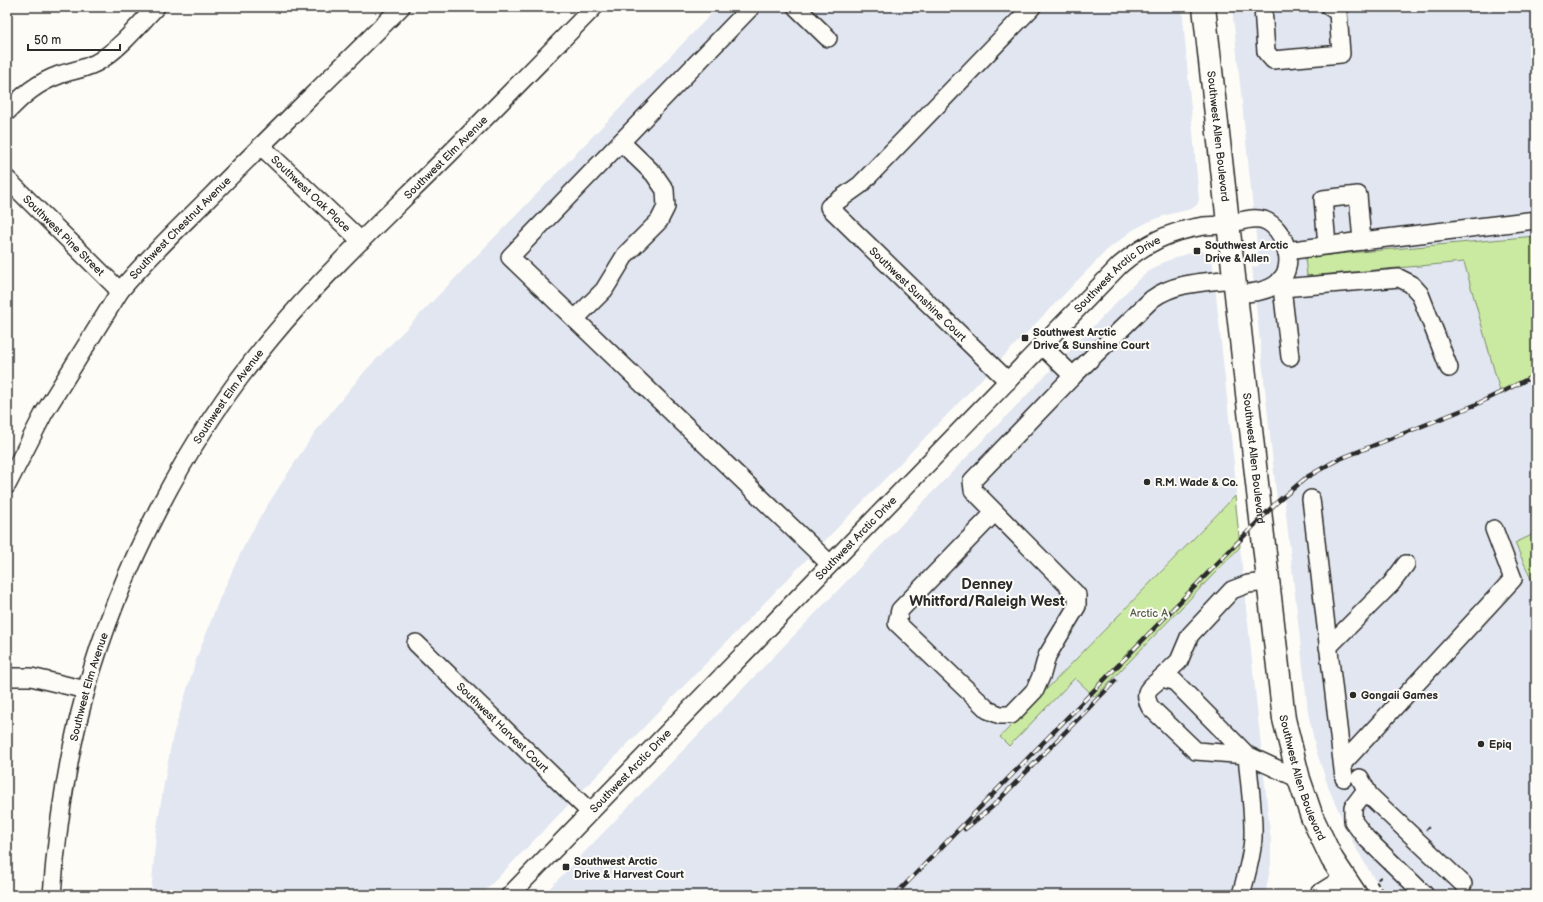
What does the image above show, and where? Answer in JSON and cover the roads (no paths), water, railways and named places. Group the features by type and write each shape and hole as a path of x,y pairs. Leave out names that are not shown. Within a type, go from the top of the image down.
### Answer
{"main road":[{"name":"Southwest Allen Boulevard","path":"1204,7 1284,719 1299,779 1312,817 1332,859 1351,888"},
{"path":"1322,895 1351,888"}],"street":[{"path":"7,112 18,100 36,85 60,75 81,70 101,60 122,42 156,7"},
{"name":"Southwest Chestnut Avenue","path":"7,485 44,413 120,292 150,257 401,7"},
{"name":"Southwest Elm Avenue","path":"52,895 62,802 71,753 86,690 105,631 123,584 166,494 185,461 225,398 270,339 323,280 594,7"},
{"path":"751,7 510,257 830,564"},
{"path":"796,7 828,38"},
{"name":"Southwest Sunshine Court","path":"1008,381 828,207 860,185 1032,7"},
{"path":"1264,7 1266,52 1272,60 1341,54 1338,12 1330,7"},
{"path":"575,319 604,290 626,254 659,221 666,207 665,190 654,174 621,142"},
{"name":"Southwest Oak Place","path":"261,146 361,241"},
{"name":"Southwest Pine Street","path":"7,179 120,292"},
{"path":"1327,245 1323,199 1358,195 1362,241"},
{"path":"1228,224 1250,219 1264,220 1272,224 1283,238 1287,266 1282,283 1290,357"},
{"path":"1286,251 1536,220"},
{"name":"Southwest Arctic Drive","path":"510,895 1120,265 1143,247 1166,235 1204,226 1228,224"},
{"path":"995,512 900,610 897,623 988,710 1000,715 1012,715 1035,690 1042,674 1046,656 1077,606 1077,595 995,512 973,490 972,481 1073,376 1158,294 1171,288 1207,282 1235,286 1248,293 1264,290 1278,283 1399,278 1411,284 1420,294 1449,368"},
{"path":"1042,346 1073,376"},
{"path":"1311,499 1328,647 1353,777 1353,821 1366,838 1425,895"},
{"path":"1353,777 1513,579 1494,529"},
{"path":"1328,647 1391,584 1406,564"},
{"path":"1268,582 1248,584 1232,590 1190,635 1179,661 1147,692 1146,698 1150,707 1196,751 1247,755 1299,779"},
{"name":"Southwest Harvest Court","path":"416,643 590,812"},
{"path":"7,677 31,677 86,690"},
{"path":"1161,678 1174,681 1247,755 1253,838 1241,895"},
{"path":"1353,777 1368,795 1463,884"}],"railway":[{"path":"895,895 1276,503 1307,477 1337,460 1475,405 1536,375"},
{"path":"965,829 992,807 1115,681"}],"place":[{"name":"Southwest Arctic Drive & Allen","path":"1197,251"},
{"name":"Southwest Arctic Drive & Sunshine Court","path":"1025,338"},
{"name":"R.M. Wade & Co.","path":"1147,482"},
{"name":"Gongaii Games","path":"1353,695"},
{"name":"Epiq","path":"1481,744"},
{"name":"Southwest Arctic Drive & Harvest Court","path":"566,867"}],"district":[{"name":"Denney Whitford/Raleigh West","path":"987,592"}],"park label":[{"name":"Arctic A","path":"1149,613"}]}
